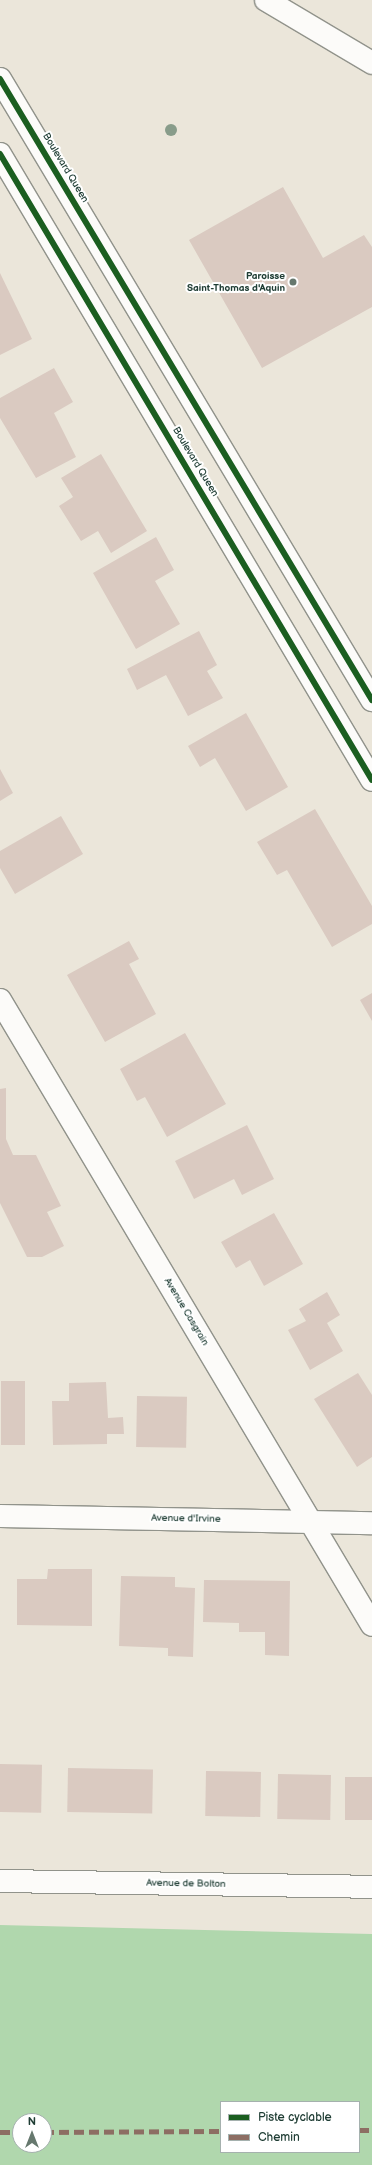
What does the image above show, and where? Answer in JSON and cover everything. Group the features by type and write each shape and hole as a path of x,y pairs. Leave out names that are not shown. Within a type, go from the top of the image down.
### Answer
{"street":[{"path":"266,0 372,64"},
{"name":"Boulevard Queen","path":"0,79 372,700"},
{"name":"Boulevard Queen","path":"0,154 372,780"},
{"name":"Avenue Casgrain","path":"3,1008 372,1625"},
{"name":"Avenue d'Irvine","path":"0,1516 372,1523"},
{"name":"Avenue de Bolton","path":"0,1881 372,1887"}],"green space":[{"path":"0,1925 372,1934 372,2165 0,2165"}],"building":[{"name":"Paroisse Saint-Thomas d'Aquin","path":"283,187 323,258 364,235 372,247 372,307 262,368 189,240"},
{"path":"0,273 32,339 0,355"},
{"path":"54,368 73,402 54,413 76,457 36,478 0,418 0,398"},
{"path":"101,454 147,531 111,553 98,531 81,541 59,506 73,497 61,478"},
{"path":"156,537 174,570 155,581 180,624 136,649 93,573"},
{"path":"199,631 217,665 207,671 223,698 188,716 166,675 137,690 127,669"},
{"path":"246,713 288,787 246,811 215,758 200,767 188,746"},
{"path":"0,769 13,793 0,801"},
{"path":"315,809 372,906 372,924 332,947 287,870 277,875 257,842"},
{"path":"61,816 83,854 15,894 0,868 0,851"},
{"path":"129,941 139,959 129,964 156,1014 105,1042 67,975"},
{"path":"372,993 372,1021 360,1000"},
{"path":"185,1033 226,1104 167,1137 145,1097 137,1101 120,1069"},
{"path":"6,1088 6,1139 13,1155 36,1155 61,1206 47,1212 64,1246 42,1257 27,1257 0,1203 0,1089"},
{"path":"247,1125 274,1179 242,1195 234,1179 194,1199 175,1161"},
{"path":"274,1213 303,1264 264,1286 250,1260 236,1268 221,1242"},
{"path":"327,1292 340,1315 327,1323 343,1351 310,1370 288,1330 306,1321 299,1309"},
{"path":"358,1373 372,1395 372,1457 357,1467 314,1399"},
{"path":"1,1381 25,1381 25,1445 1,1445"},
{"path":"106,1382 108,1418 123,1417 124,1434 107,1434 107,1444 53,1445 52,1401 69,1401 69,1383"},
{"path":"137,1396 187,1397 186,1448 136,1447"},
{"path":"48,1569 92,1569 92,1626 17,1625 17,1579 47,1579"},
{"path":"121,1576 175,1577 175,1587 195,1588 193,1657 168,1656 168,1648 119,1646"},
{"path":"204,1580 290,1581 289,1656 265,1655 265,1632 239,1632 239,1623 203,1622"},
{"path":"0,1764 42,1765 41,1813 0,1812"},
{"path":"68,1768 153,1769 152,1813 67,1812"},
{"path":"206,1771 261,1772 260,1817 205,1816"},
{"path":"278,1774 331,1775 330,1820 277,1819"},
{"path":"345,1777 372,1777 372,1820 345,1820"}],"marked path":[{"path":"360,2130 372,2130"},
{"path":"52,2132 220,2131"},
{"path":"0,2132 12,2132"}],"cycle path":[{"path":"0,79 372,700"},
{"path":"0,154 372,780"}],"place":[{"name":"Paroisse Saint-Thomas d'Aquin","path":"293,282"}]}
